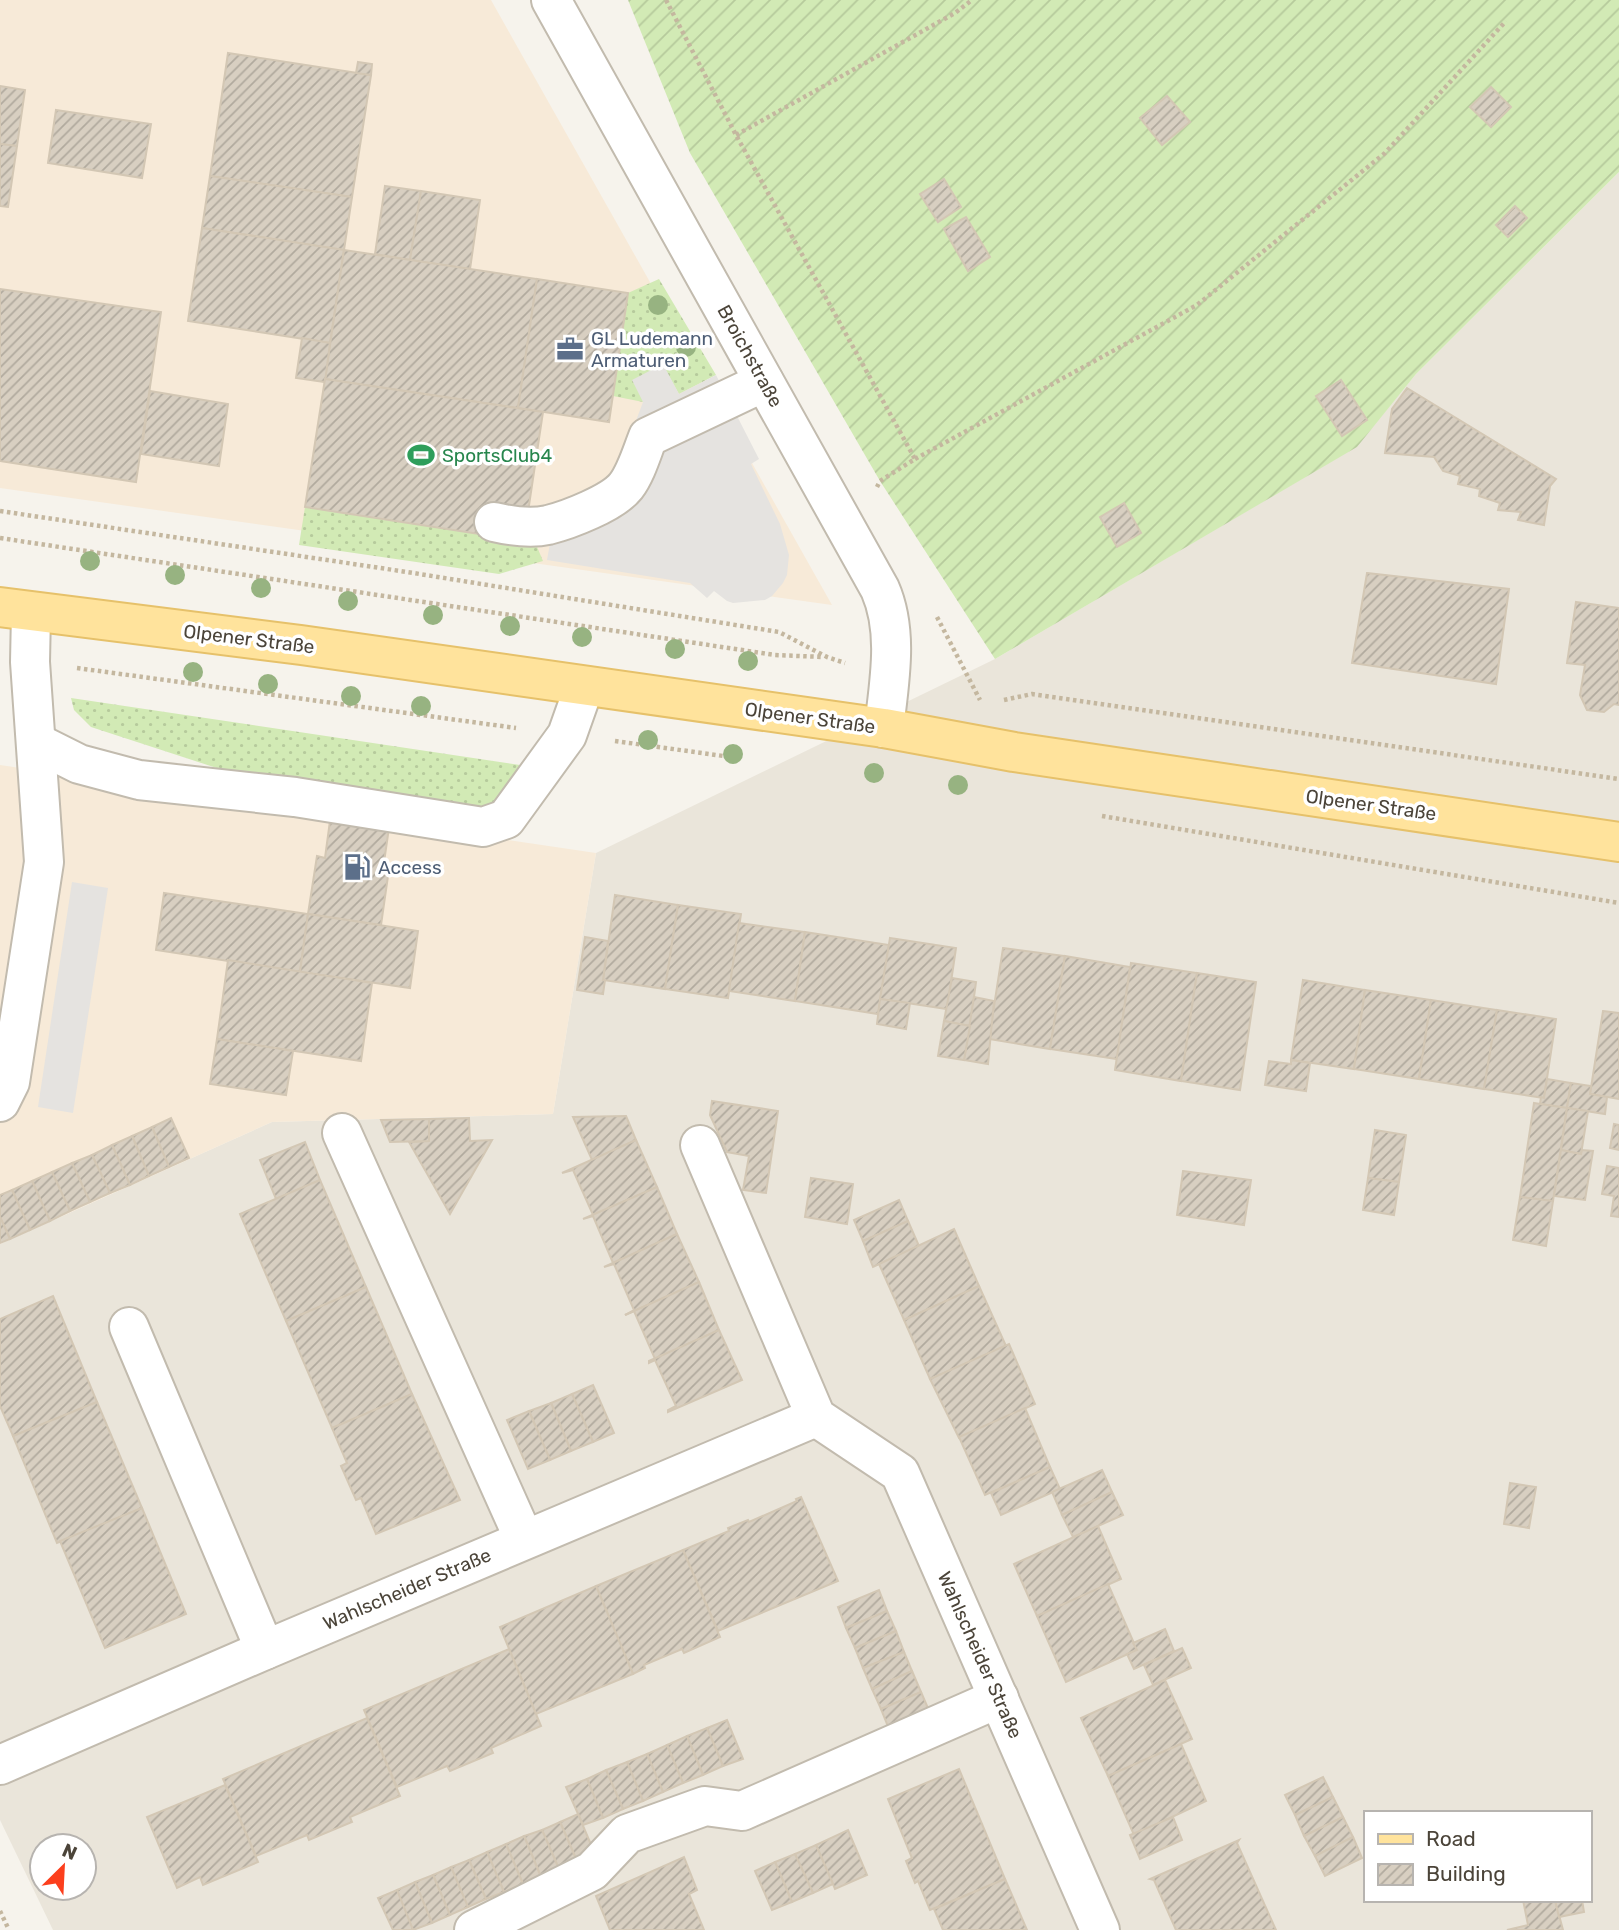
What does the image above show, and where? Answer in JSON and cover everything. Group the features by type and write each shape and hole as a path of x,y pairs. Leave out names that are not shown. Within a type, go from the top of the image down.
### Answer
{"main road":[{"name":"Olpener Straße","path":"16,610 301,645 884,728 1014,752 1619,842"}],"street":[{"name":"Broichstraße","path":"551,0 880,589 888,611 891,634 884,728"},
{"path":"494,522 517,527 547,525 612,498 628,484 648,437 764,382"},
{"path":"0,1102 10,1082 14,964 44,862 30,662 16,610"},
{"path":"37,743 79,764 139,780 295,797 483,827 506,819 566,735 584,687"},
{"path":"342,1133 524,1539"},
{"path":"699,1145 816,1417"},
{"path":"129,1327 265,1650"},
{"name":"Wahlscheider Straße","path":"0,1765 524,1539 816,1417 900,1472 1100,1930"},
{"path":"474,1930 592,1871 626,1834 705,1806 742,1811 999,1698"}],"path":[{"path":"666,0 736,135 915,459"},
{"path":"736,135 955,13 972,0"},
{"path":"845,525 872,498 880,481 915,459 1197,306 1385,153 1506,21"},
{"path":"0,511 407,572 779,632 827,657 775,655 0,538"},
{"path":"30,662 740,758"},
{"path":"995,702 1032,694 1619,779"},
{"path":"1097,815 1619,903"},
{"path":"0,1911 9,1930"}],"shaded area":[{"path":"0,0 491,0 832,605 0,488"},
{"path":"1619,172 1619,1930 53,1930 40,1902 98,1902 98,1832 28,1832 28,1878 0,1820 0,1244 272,1122 553,1114 596,853 995,659 1356,447 1416,374"},
{"path":"663,364 679,394 716,375 759,459 751,464 780,524 789,555 787,575 783,583 765,600 733,603 714,591 707,598 690,583 547,560 551,538 615,477 643,402 632,380"},
{"path":"0,765 596,853 553,1114 272,1122 0,1244"},
{"path":"72,882 108,888 73,1113 38,1107"}],"green space":[{"path":"628,0 1619,0 1619,172 1416,374 1357,447 995,659 880,481 690,153"},
{"path":"659,279 716,375 679,394 662,364 643,402 613,396 628,293"},
{"path":"305,507 535,542 543,561 499,574 299,545"},
{"path":"71,698 520,765 487,820 232,773 91,727 74,710"}],"building":[{"path":"228,53 371,75 352,197 210,176"},
{"path":"358,62 372,64 371,75 356,73"},
{"path":"0,86 25,90 17,146 0,144"},
{"path":"1491,87 1511,107 1491,127 1470,107"},
{"path":"1167,96 1190,122 1162,145 1140,118"},
{"path":"56,110 151,124 142,178 48,163"},
{"path":"0,144 17,146 8,207 0,206"},
{"path":"210,176 352,197 344,250 202,228"},
{"path":"944,179 961,207 938,222 920,194"},
{"path":"385,186 421,191 410,260 375,254"},
{"path":"421,191 480,200 470,269 410,260"},
{"path":"1515,206 1527,218 1508,237 1496,225"},
{"path":"966,217 990,257 968,271 944,229"},
{"path":"202,228 344,250 330,343 188,321"},
{"path":"344,250 537,279 518,408 325,379"},
{"path":"537,279 628,293 609,422 518,408"},
{"path":"0,289 161,312 136,482 0,461"},
{"path":"302,338 330,343 325,382 296,378"},
{"path":"325,379 543,412 528,512 492,536 305,507"},
{"path":"1341,380 1367,420 1342,436 1316,396"},
{"path":"1407,388 1556,479 1550,486 1544,525 1518,520 1521,512 1498,510 1500,503 1479,496 1480,489 1458,484 1460,476 1443,471 1434,457 1385,453 1392,409"},
{"path":"150,391 228,404 219,466 141,454"},
{"path":"1124,503 1141,533 1117,547 1100,517"},
{"path":"1367,573 1509,589 1496,684 1352,663"},
{"path":"1576,602 1619,608 1619,705 1614,704 1604,712 1587,710 1580,695 1585,665 1567,663"},
{"path":"332,806 391,814 383,869 389,869 381,925 308,914 317,856 325,858"},
{"path":"164,893 308,914 300,972 156,950"},
{"path":"615,895 678,905 665,989 603,980"},
{"path":"678,905 741,914 728,998 665,989"},
{"path":"308,914 418,931 410,988 300,972"},
{"path":"739,923 805,932 795,1001 729,991"},
{"path":"805,932 889,945 878,1014 795,1001"},
{"path":"585,937 608,941 603,994 577,990"},
{"path":"890,938 956,948 947,1009 880,999"},
{"path":"1003,948 1065,956 1050,1049 989,1039"},
{"path":"1065,956 1130,967 1117,1059 1050,1049"},
{"path":"228,960 372,983 361,1061 217,1039"},
{"path":"1131,963 1197,973 1181,1081 1115,1070"},
{"path":"1197,973 1256,982 1240,1090 1181,1081"},
{"path":"952,978 976,982 970,1026 944,1021"},
{"path":"1303,980 1365,990 1354,1069 1291,1060"},
{"path":"1365,990 1431,1000 1419,1079 1354,1069"},
{"path":"974,997 994,1001 988,1064 964,1060"},
{"path":"880,999 910,1003 906,1029 877,1024"},
{"path":"1431,1000 1497,1010 1484,1089 1419,1079"},
{"path":"1497,1010 1556,1019 1544,1098 1484,1089"},
{"path":"1603,1011 1619,1013 1619,1099 1590,1094"},
{"path":"944,1021 970,1026 964,1060 938,1056"},
{"path":"217,1039 293,1051 286,1095 210,1084"},
{"path":"1291,1060 1310,1063 1306,1091 1265,1085 1269,1061 1291,1064"},
{"path":"1547,1079 1571,1083 1567,1108 1540,1104 1541,1097 1544,1098"},
{"path":"1571,1083 1591,1086 1590,1094 1607,1097 1605,1114 1567,1108"},
{"path":"712,1101 778,1111 766,1193 743,1190 749,1156 727,1152 710,1115"},
{"path":"1534,1103 1567,1108 1553,1201 1520,1197"},
{"path":"1567,1108 1588,1111 1581,1154 1561,1150"},
{"path":"626,1116 636,1140 592,1160 573,1117"},
{"path":"171,1118 189,1158 169,1167 152,1127"},
{"path":"469,1118 470,1141 492,1140 450,1214 409,1142 429,1141 429,1119"},
{"path":"429,1119 429,1141 390,1142 381,1120"},
{"path":"1614,1124 1619,1125 1619,1150 1610,1148"},
{"path":"152,1127 169,1167 149,1176 132,1136"},
{"path":"1375,1130 1406,1135 1399,1182 1368,1178"},
{"path":"132,1136 149,1176 130,1185 112,1145"},
{"path":"636,1140 657,1187 593,1215 573,1170 562,1173"},
{"path":"305,1142 320,1180 276,1199 260,1160"},
{"path":"112,1145 130,1185 110,1193 92,1155"},
{"path":"1561,1150 1581,1154 1582,1150 1593,1151 1585,1200 1554,1196"},
{"path":"92,1155 110,1193 90,1202 72,1163"},
{"path":"72,1163 90,1202 70,1211 52,1172"},
{"path":"1607,1166 1619,1168 1619,1217 1611,1216 1614,1196 1602,1194"},
{"path":"1183,1171 1251,1180 1244,1225 1177,1215"},
{"path":"52,1172 70,1211 50,1221 32,1181"},
{"path":"811,1178 853,1184 847,1224 805,1217"},
{"path":"1368,1178 1399,1182 1394,1215 1363,1210"},
{"path":"320,1180 366,1287 286,1321 240,1214"},
{"path":"32,1181 50,1221 30,1230 12,1190"},
{"path":"657,1187 677,1234 613,1263 593,1216 583,1219"},
{"path":"12,1190 30,1230 10,1239 0,1217 0,1195"},
{"path":"1520,1197 1553,1201 1546,1246 1513,1240"},
{"path":"899,1200 908,1221 863,1241 854,1220"},
{"path":"0,1217 10,1239 0,1243"},
{"path":"908,1221 919,1246 873,1267 863,1241"},
{"path":"954,1229 979,1286 904,1320 879,1264"},
{"path":"677,1234 699,1282 625,1315 634,1310 614,1264 604,1267"},
{"path":"699,1282 719,1330 655,1359 634,1311 625,1315"},
{"path":"979,1286 1006,1346 930,1379 904,1320"},
{"path":"366,1287 412,1394 332,1428 286,1321"},
{"path":"53,1296 97,1402 13,1436 0,1406 0,1319"},
{"path":"719,1330 742,1380 668,1412 676,1406 655,1360 649,1361"},
{"path":"1009,1344 1035,1404 959,1438 930,1379"},
{"path":"593,1385 614,1433 593,1442 572,1394"},
{"path":"412,1394 460,1500 376,1534 361,1498 356,1500 341,1466 347,1463 332,1428"},
{"path":"572,1394 593,1442 571,1451 551,1403"},
{"path":"97,1402 142,1508 57,1543 13,1436"},
{"path":"551,1403 571,1451 550,1460 529,1411"},
{"path":"1025,1408 1050,1467 985,1495 959,1437"},
{"path":"529,1411 550,1460 528,1469 507,1420"},
{"path":"1050,1467 1060,1489 1001,1515 991,1493"},
{"path":"1102,1470 1112,1492 1062,1515 1052,1492"},
{"path":"1510,1483 1536,1487 1529,1528 1504,1524"},
{"path":"1112,1492 1123,1515 1073,1537 1062,1515"},
{"path":"801,1497 838,1581 718,1631 683,1550"},
{"path":"142,1508 186,1614 105,1648 60,1541"},
{"path":"1098,1526 1121,1579 1037,1616 1014,1564"},
{"path":"683,1550 720,1637 684,1653 682,1649 644,1665 645,1668 633,1674 596,1586"},
{"path":"1108,1584 1137,1650 1066,1682 1037,1616"},
{"path":"596,1586 633,1674 536,1714 500,1627"},
{"path":"879,1590 887,1611 846,1628 838,1607"},
{"path":"887,1611 896,1631 855,1648 846,1628"},
{"path":"1165,1629 1174,1651 1134,1669 1127,1654 1137,1650 1133,1643"},
{"path":"896,1631 904,1652 863,1668 855,1648"},
{"path":"1182,1648 1191,1668 1153,1685 1144,1665"},
{"path":"509,1649 541,1726 491,1748 493,1753 450,1771 447,1766 397,1787 364,1710"},
{"path":"904,1652 912,1671 872,1689 863,1668"},
{"path":"912,1671 921,1692 881,1709 872,1689"},
{"path":"1165,1680 1192,1739 1108,1776 1081,1718"},
{"path":"921,1692 930,1713 889,1729 881,1709"},
{"path":"367,1718 400,1796 350,1817 352,1822 309,1840 307,1835 256,1856 223,1779"},
{"path":"727,1720 743,1759 723,1766 707,1728"},
{"path":"707,1728 723,1766 703,1775 687,1736"},
{"path":"687,1736 703,1775 683,1783 667,1745"},
{"path":"1181,1744 1206,1801 1134,1835 1108,1776"},
{"path":"667,1745 683,1783 663,1792 647,1754"},
{"path":"647,1754 663,1792 643,1801 627,1762"},
{"path":"627,1762 643,1801 623,1809 606,1770"},
{"path":"959,1769 1005,1879 930,1910 906,1861 912,1858 888,1799"},
{"path":"606,1770 623,1809 603,1818 587,1779"},
{"path":"1323,1777 1333,1797 1295,1815 1285,1795"},
{"path":"587,1779 603,1818 583,1825 566,1787"},
{"path":"225,1785 258,1862 203,1885 200,1877 177,1888 147,1817"},
{"path":"1333,1797 1343,1817 1304,1836 1295,1815"},
{"path":"578,1814 595,1854 577,1861 560,1822"},
{"path":"1173,1817 1182,1840 1140,1859 1130,1835"},
{"path":"1343,1817 1353,1837 1315,1856 1304,1836"},
{"path":"560,1822 577,1861 559,1869 542,1830"},
{"path":"542,1830 559,1869 541,1877 524,1836"},
{"path":"848,1830 867,1875 835,1889 816,1845"},
{"path":"524,1836 541,1877 523,1884 506,1844"},
{"path":"1353,1837 1362,1858 1325,1876 1315,1856"},
{"path":"1239,1840 1237,1843 1276,1930 1176,1930 1154,1880 1150,1879"},
{"path":"506,1844 523,1884 504,1892 487,1852"},
{"path":"816,1845 833,1884 813,1893 795,1854"},
{"path":"487,1852 504,1892 486,1899 469,1860"},
{"path":"795,1854 813,1893 792,1902 775,1862"},
{"path":"684,1857 697,1890 689,1894 704,1930 610,1930 596,1896"},
{"path":"469,1860 486,1899 468,1907 451,1867"},
{"path":"775,1862 792,1902 772,1910 755,1871"},
{"path":"451,1867 468,1907 450,1915 433,1875"},
{"path":"433,1875 450,1915 432,1923 415,1882"},
{"path":"1005,1879 1027,1930 943,1930 934,1909"},
{"path":"415,1882 432,1923 413,1930 397,1890"},
{"path":"397,1890 413,1930 393,1930 378,1898"},
{"path":"1523,1902 1556,1902 1563,1930 1507,1930 1528,1925"},
{"path":"1555,1902 1582,1902 1584,1912 1559,1917"}],"place":[{"name":"GL Ludemann Armaturen","path":"570,349"},
{"name":"SportsClub4","path":"421,455"},
{"name":"Access","path":"357,867"}]}
